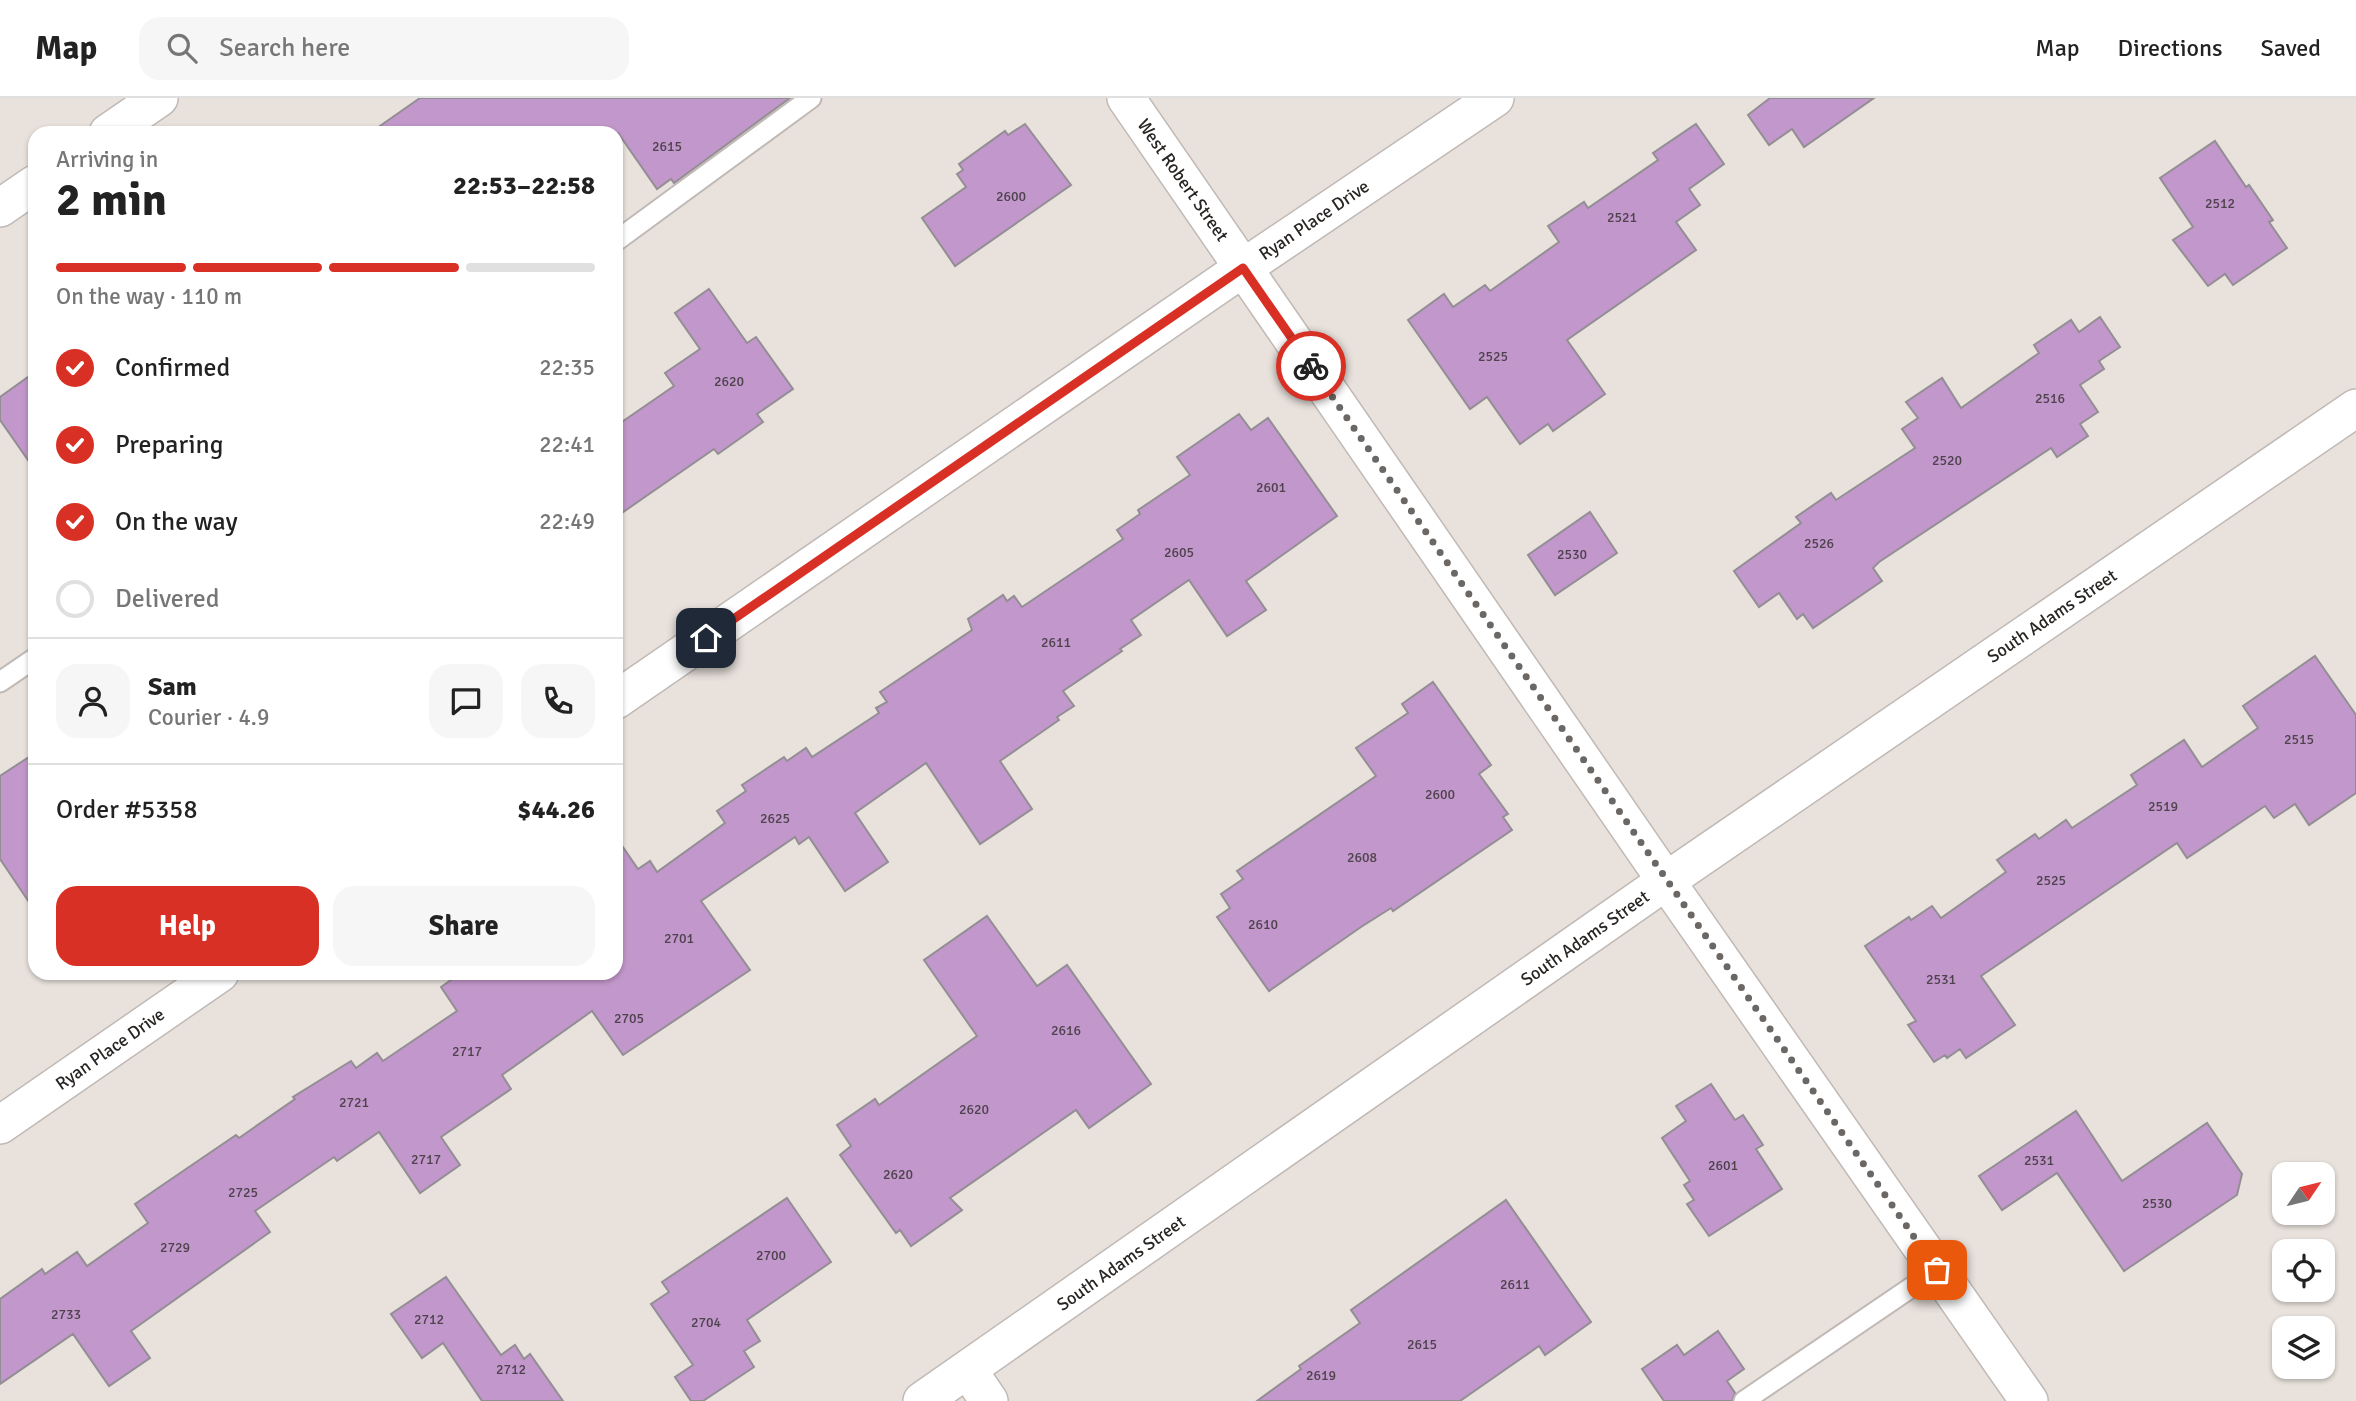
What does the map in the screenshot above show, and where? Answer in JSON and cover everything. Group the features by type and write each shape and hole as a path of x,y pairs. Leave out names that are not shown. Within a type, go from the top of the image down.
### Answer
{"street":[{"path":"118,126 159,98"},
{"name":"West Robert Street","path":"1126,98 1665,881 2029,1401"},
{"name":"Ryan Place Drive","path":"623,695 1243,268 1495,98"},
{"path":"0,208 28,189"},
{"name":"South Adams Street","path":"922,1401 1665,881 2356,408"},
{"name":"Ryan Place Drive","path":"0,1125 210,980"},
{"path":"968,1370 989,1401"}],"lane":[{"path":"623,236 811,98"},
{"path":"0,682 28,663"},
{"path":"1744,1401 1937,1270"}],"building":[{"path":"420,98 790,98 674,183 671,179 657,189 623,140 623,126 380,126"},
{"path":"1770,98 1874,98 1804,147 1792,129 1769,145 1748,115"},
{"path":"1025,124 1071,185 955,266 922,218 966,187 957,174 963,170 959,164 1005,131 1008,135"},
{"path":"1696,124 1724,164 1689,189 1700,205 1676,222 1696,250 1567,340 1605,394 1553,431 1548,424 1520,444 1487,397 1470,409 1408,320 1444,294 1453,307 1485,285 1490,291 1559,242 1548,226 1584,202 1588,208 1658,160 1653,153"},
{"path":"2215,141 2246,187 2249,185 2273,220 2269,222 2287,248 2233,285 2225,274 2208,286 2173,240 2193,227 2160,178"},
{"path":"709,289 747,343 756,337 793,389 757,414 763,422 718,454 714,449 623,512 623,421 674,386 665,373 700,349 675,313"},
{"path":"2100,317 2120,347 2099,361 2104,369 2080,385 2098,412 2080,424 2088,436 2057,457 2051,448 1879,562 1873,568 1882,581 1813,628 1803,614 1797,619 1779,593 1759,607 1734,571 1801,523 1796,517 1831,493 1836,500 1915,448 1902,429 1918,418 1906,402 1942,378 1961,408 2039,353 2034,345 2071,320 2079,332"},
{"path":"28,377 28,460 0,420 0,397"},
{"path":"1239,414 1251,430 1268,418 1337,516 1246,581 1266,610 1227,636 1189,580 1131,620 1141,635 1063,691 1074,706 1057,717 1059,720 1000,761 1032,809 980,844 926,763 855,813 888,862 845,891 809,837 799,844 795,837 701,901 750,970 623,1055 592,1011 502,1075 511,1089 441,1137 460,1165 420,1193 379,1132 337,1161 334,1157 255,1211 270,1232 131,1331 150,1358 109,1386 73,1334 0,1384 0,1299 42,1269 45,1274 77,1252 87,1266 148,1223 135,1204 164,1184 236,1135 239,1138 295,1099 293,1097 351,1061 356,1068 377,1053 383,1061 457,1011 441,987 451,980 623,980 623,847 638,869 650,861 657,872 725,823 717,811 746,791 742,785 784,757 787,761 806,748 812,757 879,713 876,708 887,702 880,692 972,630 968,619 1003,595 1007,601 1014,596 1022,607 1123,539 1117,530 1140,514 1138,510 1190,475 1177,457"},
{"path":"1590,512 1617,553 1555,595 1528,555"},
{"path":"2315,656 2356,715 2356,793 2309,825 2295,804 2274,818 2265,806 2187,858 2177,843 1981,976 2015,1025 1966,1058 1960,1049 1947,1058 1945,1055 1934,1062 1908,1025 1916,1021 1865,946 1909,917 1911,920 1932,906 1941,918 2006,872 1997,860 2035,834 2039,839 2066,820 2072,828 2137,785 2131,775 2184,740 2202,767 2258,728 2243,706"},
{"path":"1433,682 1491,765 1479,774 1508,814 1503,817 1512,830 1393,911 1391,908 1361,927 1269,991 1217,917 1230,908 1221,894 1243,879 1237,871 1376,776 1356,748 1408,713 1402,704"},
{"path":"28,758 28,901 0,859 0,776"},
{"path":"987,916 1037,986 1067,965 1151,1084 1089,1128 1076,1110 950,1198 962,1210 911,1246 900,1230 896,1233 840,1155 851,1146 837,1125 875,1099 879,1105 977,1036 924,960"},
{"path":"1711,1084 1735,1120 1743,1115 1763,1145 1756,1149 1782,1189 1709,1236 1687,1204 1694,1200 1684,1185 1690,1181 1662,1138 1686,1121 1676,1106"},
{"path":"2076,1111 2122,1181 2207,1123 2242,1174 2237,1195 2124,1271 2057,1173 2002,1210 1979,1176"},
{"path":"787,1198 831,1262 747,1320 760,1341 744,1351 754,1367 703,1401 691,1401 675,1377 693,1365 651,1304 669,1292 662,1282"},
{"path":"1506,1200 1591,1322 1545,1355 1539,1346 1460,1401 1257,1401 1301,1369 1299,1366 1360,1323 1351,1310"},
{"path":"446,1277 501,1355 515,1345 524,1359 530,1354 563,1401 482,1401 443,1343 422,1358 391,1314"},
{"path":"1718,1331 1744,1369 1727,1381 1735,1393 1732,1401 1664,1401 1642,1369 1677,1345 1684,1355"}],"way so far":[{"path":"1311,366 1665,881 1937,1270"}],"route":[{"path":"706,638 1243,268 1311,366"}]}
